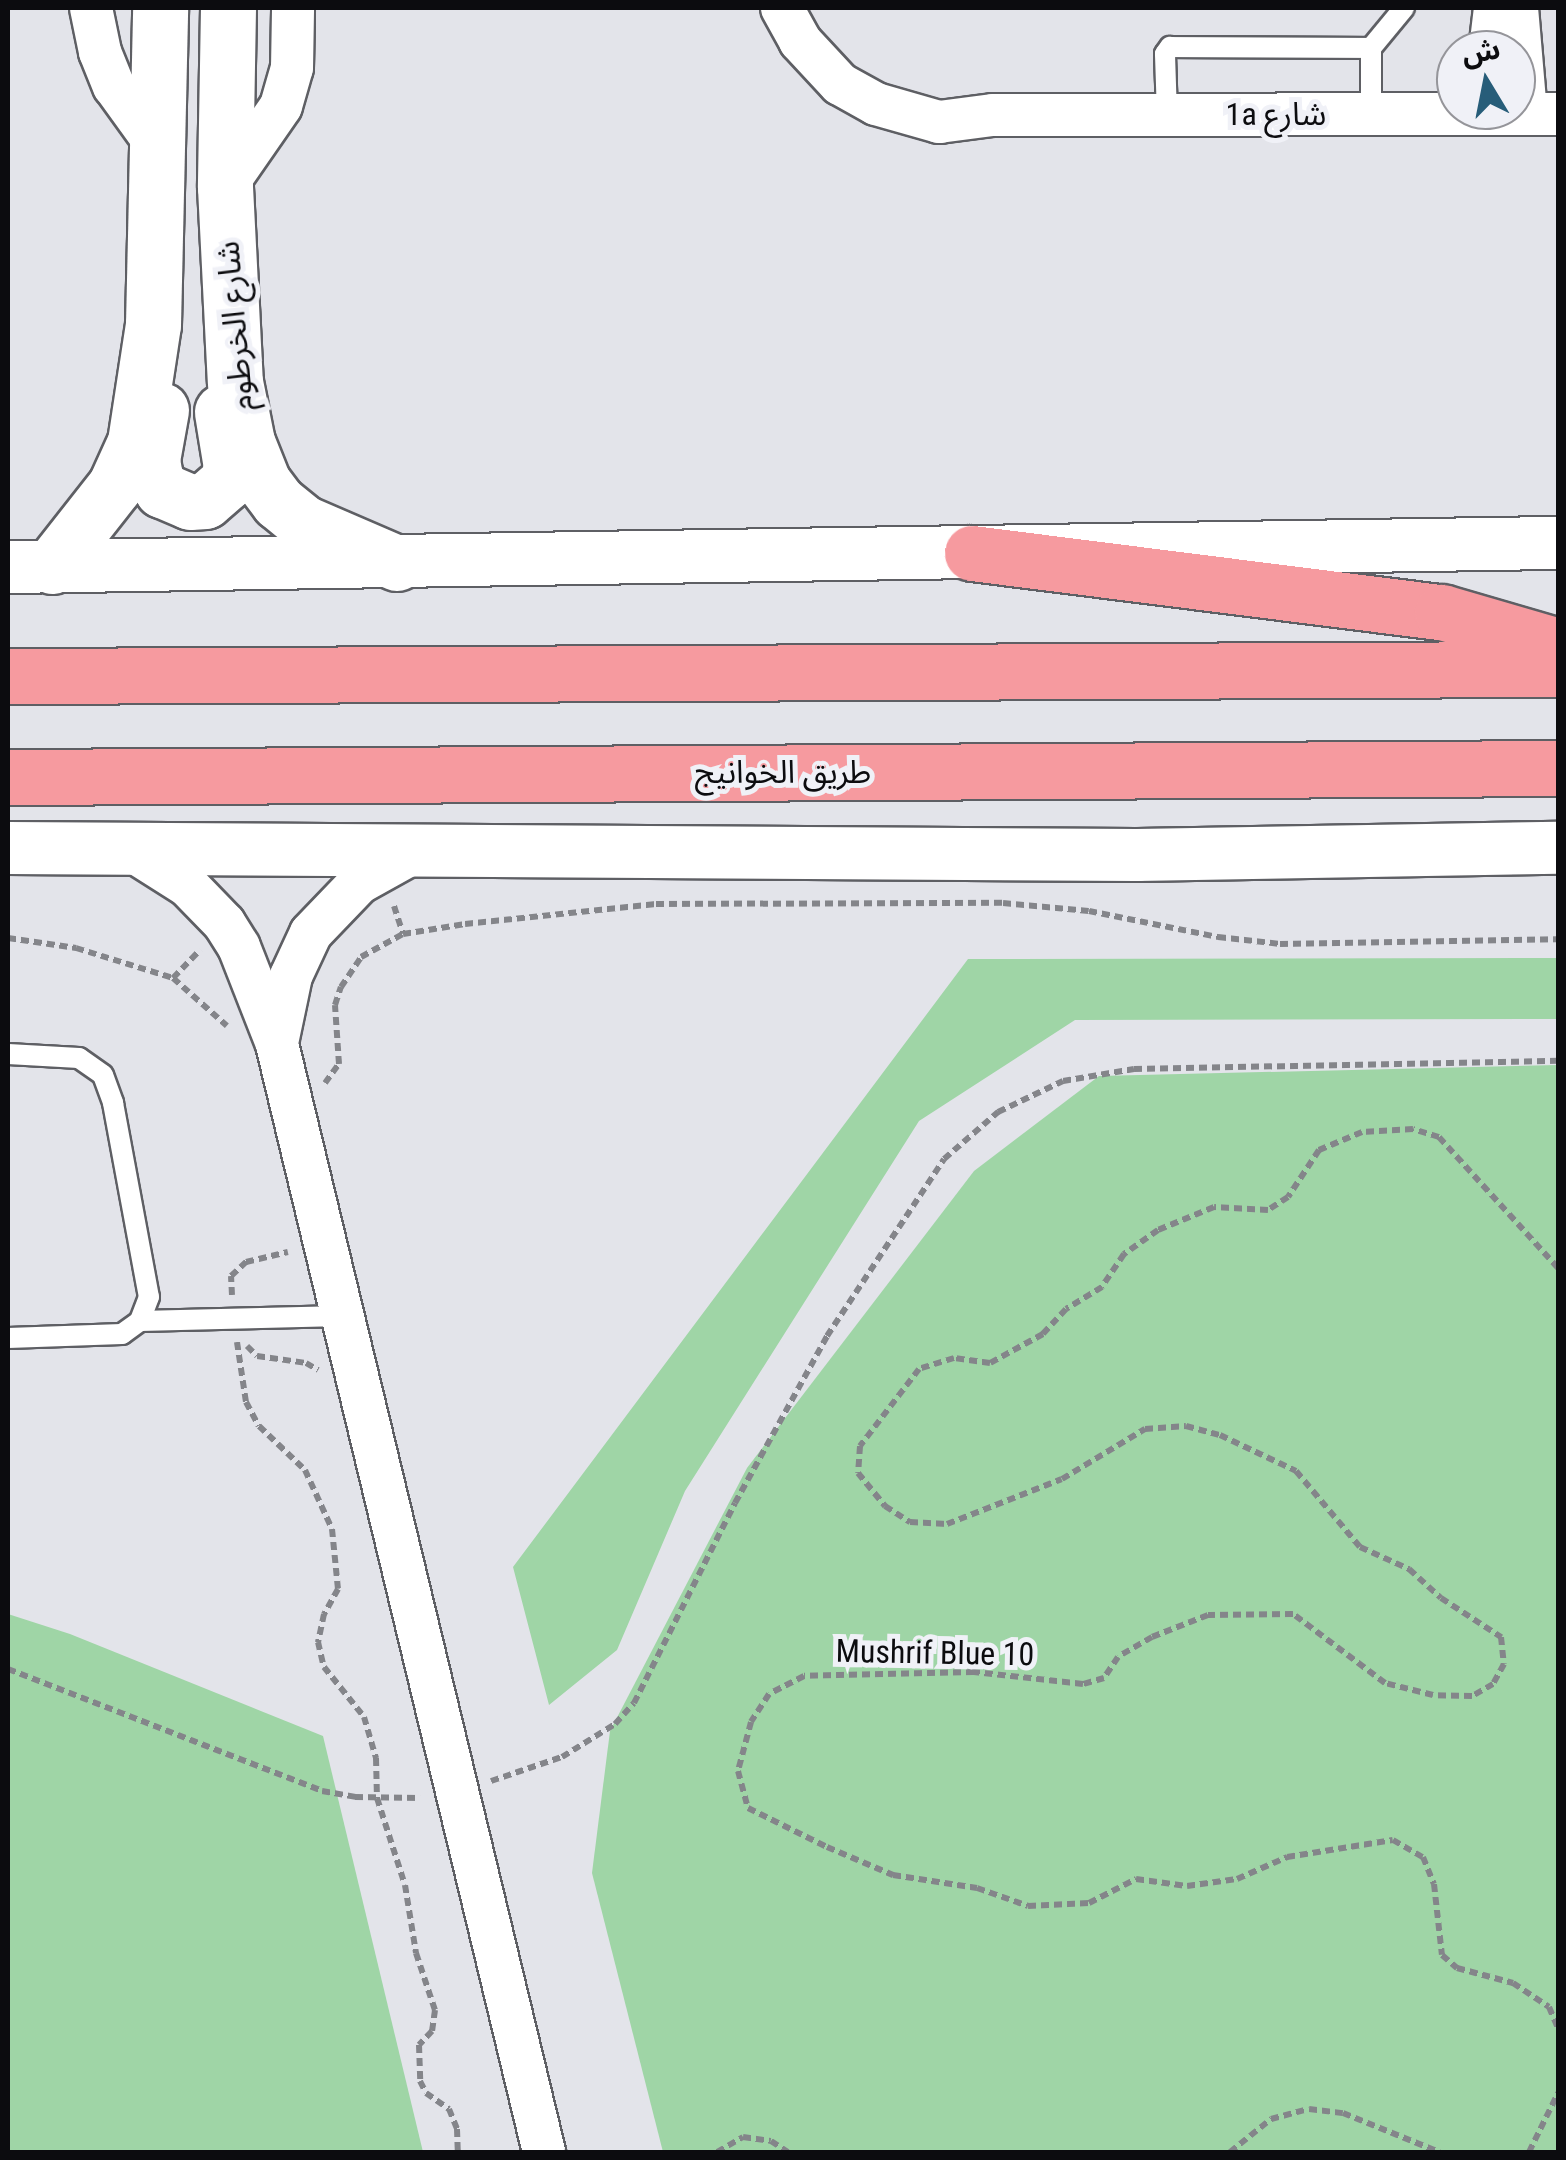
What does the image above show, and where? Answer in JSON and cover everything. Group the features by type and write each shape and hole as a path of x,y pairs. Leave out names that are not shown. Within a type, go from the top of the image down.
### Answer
{"highway":[{"path":"972,552 1442,612 1558,646"},
{"path":"8,676 1558,669"},
{"name":"طريق الخوانيج","path":"8,776 1558,768"}],"main road":[{"path":"30,567 115,486 135,442 153,324 160,8"},
{"name":"شارع الخرطوم","path":"228,8 225,187 234,382 246,442 263,482 278,502 304,522 396,563"},
{"path":"153,324 166,381 154,444 155,477 162,490 190,502 218,493 231,467 220,376 233,332"}],"street":[{"path":"91,8 100,52 114,86 156,144"},
{"path":"225,187 282,106 292,68 292,8"},
{"path":"782,8 800,42 849,72"},
{"path":"810,8 849,72"},
{"name":"1a شارع","path":"849,72 907,116 939,122 993,115 1436,113"},
{"path":"30,567 1558,543"},
{"path":"8,848 1138,855 1558,848"},
{"path":"128,848 188,886 224,924 238,947 257,1042 290,1096 544,2152"},
{"path":"257,1042 311,934 359,884 419,849"}],"lane":[{"path":"1370,114 1372,48 1404,8"},
{"path":"1167,115 1165,54 1170,47 1372,48"},
{"path":"8,1054 79,1058 92,1065 110,1088 148,1284 149,1297 140,1321"},
{"path":"8,1338 111,1337 140,1321 342,1316"}],"path":[{"path":"290,1096 320,1086 339,1064 336,1005 341,987 361,958 403,934 466,924 656,904 1003,902 1089,910 1249,942 1480,944 1558,939"},
{"path":"8,938 76,948 173,978 257,1042"},
{"path":"8,1669 322,1791 377,1798 455,1791 562,1756 615,1724 634,1703 734,1503 828,1336 944,1160 998,1112 1063,1081 1134,1069 1558,1061"},
{"name":"Mushrif Blue 10","path":"1558,1268 1438,1137 1413,1129 1362,1132 1318,1150 1288,1198 1268,1210 1214,1207 1158,1230 1124,1254 1102,1287 1066,1309 1043,1334 990,1362 954,1358 919,1369 860,1446 858,1474 885,1506 910,1522 947,1524 1062,1479 1145,1429 1186,1426 1220,1435 1296,1471 1360,1546 1409,1568 1441,1598 1501,1637 1504,1664 1492,1684 1472,1696 1433,1695 1384,1682 1293,1614 1208,1616 1152,1637 1118,1657 1104,1678 1082,1684 974,1672 804,1676 769,1694 750,1722 738,1771 748,1808 827,1847 892,1875 977,1888 1028,1906 1089,1902 1136,1879 1188,1886 1237,1879 1287,1857 1392,1840 1423,1857 1434,1884 1442,1955 1457,1968 1513,1983 1550,2007 1558,2028"},
{"path":"288,1242 288,1253 246,1262 232,1276 246,1402 259,1426 305,1470 332,1529 338,1589 324,1614 318,1642 324,1667 364,1717 376,1758 377,1798 405,1885 416,1953 435,2010 432,2030 418,2045 420,2081 426,2093 449,2109 458,2129 458,2152"},
{"path":"1528,2152 1558,2092"},
{"path":"1230,2152 1271,2119 1309,2109 1343,2114 1439,2152"},
{"path":"718,2152 743,2137 772,2141 788,2152"}],"green space":[{"path":"1558,958 1558,1019 1075,1020 919,1121 685,1491 617,1650 549,1705 513,1567 968,959"},
{"path":"1558,1065 1558,2152 663,2152 592,1873 610,1731 747,1468 974,1171 1099,1076"},
{"path":"8,1614 70,1634 323,1736 423,2152 8,2152"}]}
